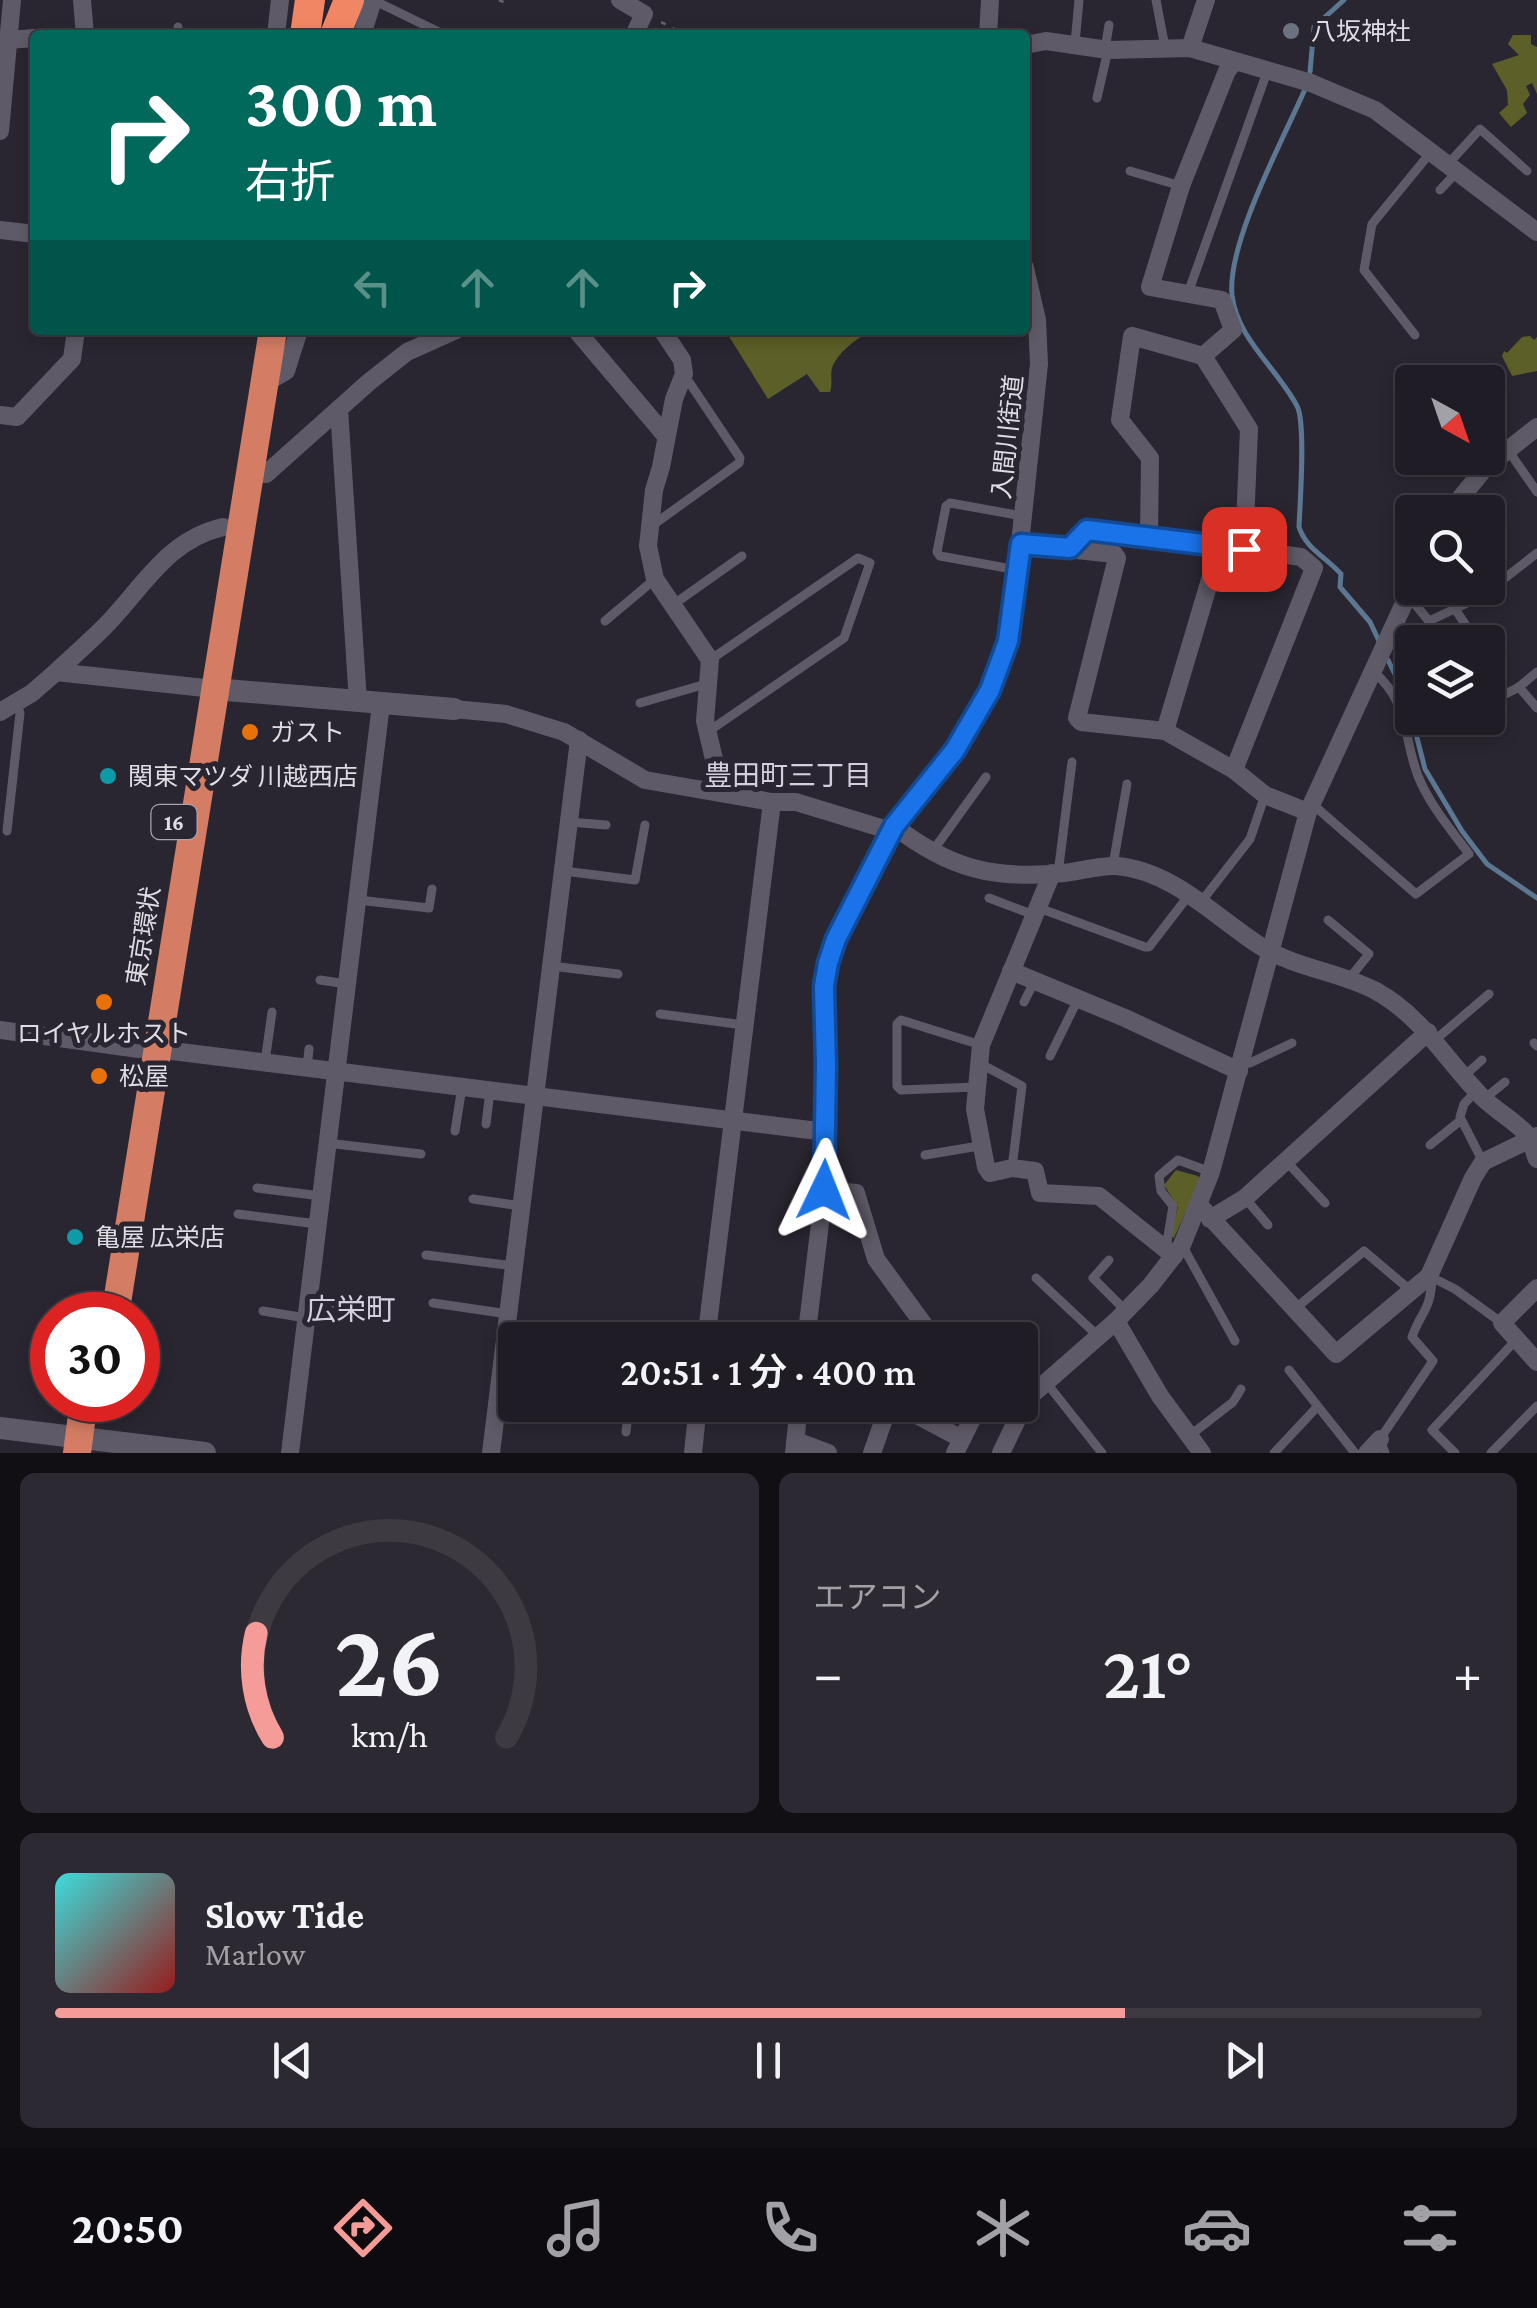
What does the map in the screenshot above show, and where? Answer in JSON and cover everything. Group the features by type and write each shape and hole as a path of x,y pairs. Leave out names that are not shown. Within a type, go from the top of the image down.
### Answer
{"highway":[{"path":"307,30 312,0"},
{"path":"326,30 332,0"},
{"path":"337,30 349,0"},
{"name":"東京環状","path":"102,1292 147,1049 204,688 222,527 254,335"},
{"name":"東京環状","path":"204,688 250,473 272,335"},
{"name":"東京環状","path":"119,1292 147,1049"},
{"path":"87,1446 95,1422"}],"street":[{"path":"0,132 12,0"},
{"path":"82,0 85,30"},
{"path":"277,30 280,0"},
{"path":"364,30 373,0"},
{"path":"620,0 644,14 636,30"},
{"path":"1190,48 1206,0"},
{"path":"987,1 988,30"},
{"path":"8,40 30,38"},
{"path":"1030,44 1046,41 1106,49 1190,48 1311,84 1375,110 1535,226"},
{"path":"1203,356 1233,330 1222,300 1150,287 1180,186 1234,62"},
{"path":"0,230 30,233"},
{"name":"入間川街道","path":"808,1322 824,1190 823,1009 828,963 836,939 893,829 955,750 990,690 1008,641 1039,364 1038,320 1030,288"},
{"path":"0,415 16,417 72,358 75,335"},
{"path":"264,384 286,371 297,335"},
{"path":"250,473 266,474 430,335"},
{"path":"580,335 665,435"},
{"path":"665,335 682,360 684,374 665,435 648,546 656,580 710,660 705,721 722,793"},
{"path":"1234,770 1314,568 1300,557 1148,536 1150,458 1120,420 1132,336 1203,356 1248,428 1244,549"},
{"path":"290,1453 358,900 369,703 338,409"},
{"path":"1463,495 1484,468 1537,427"},
{"path":"8,708 56,672 109,622 160,563 196,533 222,527"},
{"path":"1021,544 1114,554 1116,558 1080,722 1165,731 1234,770 1266,796 1309,808"},
{"path":"1165,731 1220,546"},
{"path":"1038,1385 1121,1316 1205,1212 1211,1172 1268,950 1309,808 1404,605"},
{"path":"56,672 506,714 564,732 645,780 772,802 796,802 893,829 966,868 992,874 1055,874 1113,866 1143,872 1195,898 1268,950 1375,991 1431,1036 1475,1089 1534,1138 1537,1158"},
{"path":"492,1453 579,740"},
{"path":"708,1322 772,802"},
{"path":"1055,874 1035,911 981,1054 975,1108 979,1146 990,1173 1012,1168 1035,1171 1040,1193 1099,1196 1174,1250"},
{"path":"1011,971 1240,1067"},
{"path":"0,1030 266,1062 308,1058 336,1071 826,1132"},
{"path":"1205,1212 1244,1198 1431,1036"},
{"path":"1205,1212 1336,1354 1430,1276 1472,1178 1483,1162 1534,1138"},
{"path":"824,1190 856,1192 876,1259 922,1322"},
{"path":"1537,1288 1502,1323 1537,1362"},
{"path":"1121,1316 1188,1437 1202,1453"},
{"path":"693,1453 696,1422"},
{"path":"798,1422 795,1447 828,1453"},
{"path":"872,1453 883,1422"},
{"path":"923,1422 958,1446 971,1422"},
{"path":"1002,1453 1013,1422"},
{"path":"0,1428 87,1446 205,1453"},
{"path":"1366,1453 1383,1446"}],"lane":[{"path":"373,0 436,30"},
{"path":"1074,43 1080,0"},
{"path":"1156,0 1166,47"},
{"path":"1098,98 1109,25"},
{"path":"1188,295 1268,72"},
{"path":"1440,190 1480,128 1526,172"},
{"path":"1415,335 1364,270 1372,224 1433,150"},
{"path":"1130,172 1180,186"},
{"path":"648,529 740,458 684,374"},
{"path":"1506,448 1537,492"},
{"path":"1018,570 940,556 938,552 946,506 950,503 1024,516"},
{"path":"1070,548 1087,530 1148,536"},
{"path":"1429,621 1482,596 1537,553"},
{"path":"674,604 742,556"},
{"path":"708,732 844,638 870,563 858,558 710,660"},
{"path":"605,621 656,580"},
{"path":"1419,605 1430,625"},
{"path":"1454,609 1466,625"},
{"path":"1309,808 1416,894 1469,854 1418,778 1397,700 1391,686 1373,671"},
{"path":"1505,695 1537,672"},
{"path":"640,703 706,684"},
{"path":"1519,688 1537,708"},
{"path":"7,830 20,713 8,708"},
{"path":"1055,874 1072,762"},
{"path":"931,852 986,777"},
{"path":"1113,866 1127,784"},
{"path":"989,898 1149,947 1250,839 1266,796"},
{"path":"569,822 606,825"},
{"path":"562,871 635,880 645,826"},
{"path":"358,900 429,908 432,889"},
{"path":"1328,920 1369,954 1348,980"},
{"path":"551,966 618,974"},
{"path":"320,980 347,984"},
{"path":"1024,1002 1034,981"},
{"path":"1431,1036 1488,994"},
{"path":"1050,1056 1078,999"},
{"path":"266,1062 272,1012"},
{"path":"660,1014 744,1025"},
{"path":"978,1086 902,1090 897,1086 897,1024 901,1020 981,1054 1022,1086 1012,1168"},
{"path":"1240,1067 1292,1043"},
{"path":"1482,1060 1461,1120 1483,1162"},
{"path":"1475,1089 1505,1082"},
{"path":"455,1131 462,1087"},
{"path":"486,1124 490,1091"},
{"path":"1430,1145 1461,1120"},
{"path":"327,1142 421,1154"},
{"path":"925,1154 979,1146"},
{"path":"1211,1172 1178,1160 1159,1176 1161,1191 1173,1206 1174,1250 1235,1340"},
{"path":"1286,1161 1325,1202"},
{"path":"257,1188 321,1196"},
{"path":"1244,1198 1268,1225"},
{"path":"473,1199 521,1206"},
{"path":"238,1214 318,1224"},
{"path":"1296,1308 1364,1251 1410,1290"},
{"path":"426,1256 514,1266"},
{"path":"1109,1260 1093,1278 1121,1316"},
{"path":"1430,1276 1502,1323"},
{"path":"1383,1446 1433,1361 1412,1337 1432,1296 1430,1276"},
{"path":"1036,1278 1098,1336"},
{"path":"432,1303 508,1314"},
{"path":"262,1311 366,1308"},
{"path":"1455,1453 1432,1430 1516,1340"},
{"path":"1289,1370 1355,1453"},
{"path":"1045,1381 1102,1453"},
{"path":"1188,1437 1233,1402 1240,1389"},
{"path":"1274,1453 1317,1406"},
{"path":"1491,1453 1537,1406"},
{"path":"626,1432 627,1422"}],"path":[{"path":"499,0 510,6"},
{"path":"644,14 676,30"}],"shaded area":[{"path":"1513,35 1531,35 1531,44 1537,47 1537,94 1532,83 1526,86 1530,95 1523,104 1527,113 1511,127 1499,113 1508,105 1507,90 1492,64 1519,55 1508,44"},
{"path":"728,335 865,335 834,363 830,392 820,392 807,374 768,399"},
{"path":"1522,337 1534,340 1537,337 1537,371 1512,376 1502,356 1504,351 1507,353"},
{"path":"1176,1170 1200,1180 1174,1238 1171,1235 1178,1207 1164,1185"}],"waterway":[{"path":"1310,72 1314,27 1344,0"},
{"path":"1306,87 1247,219 1238,247 1232,295 1241,326 1289,392 1300,415 1302,535 1341,574 1340,587 1370,622 1379,641"},
{"path":"1388,660 1407,699 1425,769 1462,831 1487,864 1537,898"}],"place":[{"name":"八坂神社","path":"1291,31"},
{"name":"ガスト","path":"250,732"},
{"name":"関東マツダ 川越西店","path":"108,776"},
{"name":"ロイヤルホスト","path":"104,1002"},
{"name":"松屋","path":"99,1076"},
{"name":"亀屋 広栄店","path":"75,1237"}],"district":[{"name":"豊田町三丁目","path":"788,775"},
{"name":"広栄町","path":"351,1310"}],"route":[{"path":"824,1190 823,1009 828,963 836,939 894,826 955,750 990,690 1008,641 1021,544 1070,548 1087,530 1244,549"}]}
